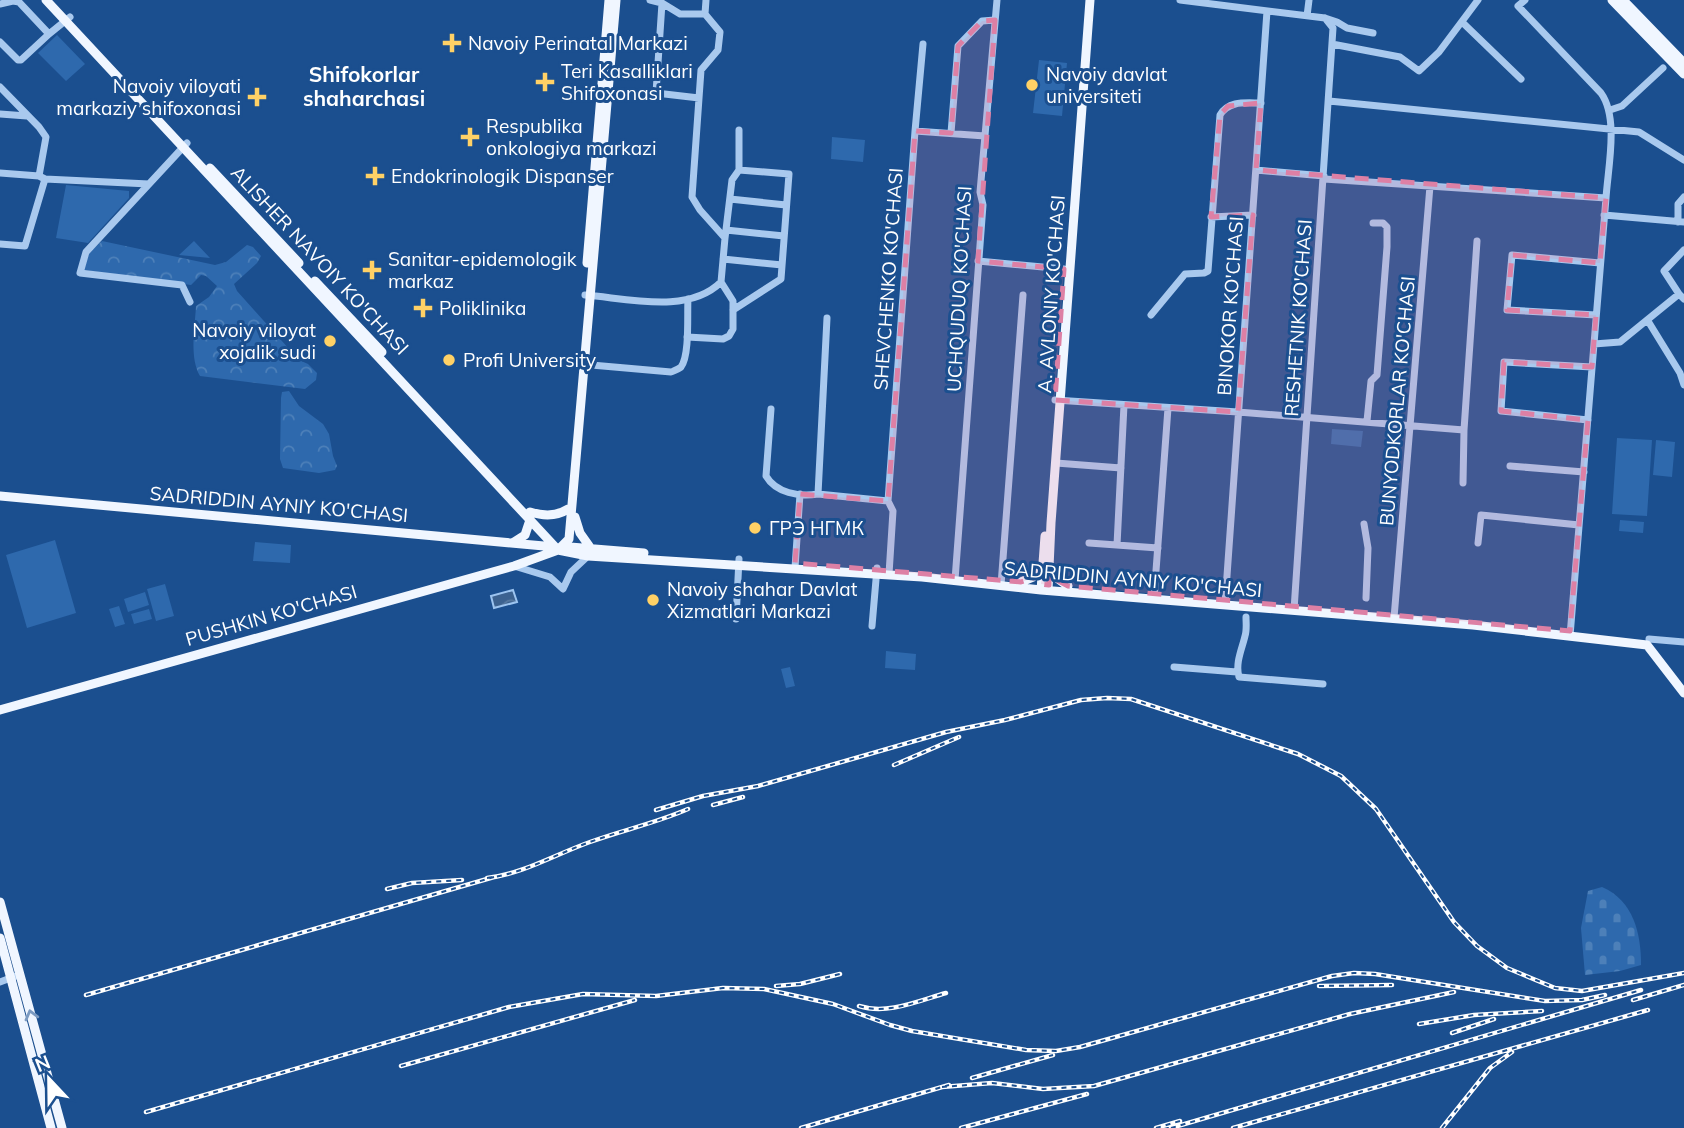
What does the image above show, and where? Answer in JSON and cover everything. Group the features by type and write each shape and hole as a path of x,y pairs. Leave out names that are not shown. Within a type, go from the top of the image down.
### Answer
{"main road":[{"name":"ALISHER NAVOIY KO'CHASI","path":"46,0 68,19 556,547"},
{"name":"ALISHER NAVOIY KO'CHASI","path":"54,0 68,19"},
{"path":"588,296 609,0"},
{"path":"556,547 566,529 570,510 617,0"},
{"path":"1612,0 1684,74"},
{"path":"1623,0 1684,63"},
{"name":"A. AVLONIY KO'CHASI","path":"1046,565 1056,463 1064,270 1088,2"},
{"name":"A. AVLONIY KO'CHASI","path":"1045,587 1088,2"},
{"name":"SADRIDDIN AYNIY KO'CHASI","path":"0,496 556,547 590,553 890,571 1045,587 1395,615 1648,642"},
{"path":"512,543 525,535 530,516 552,515 570,510"},
{"path":"570,510 590,553"},
{"name":"PUSHKIN KO'CHASI","path":"0,710 514,566 556,547"},
{"path":"1021,582 1033,577 1046,565 1057,579 1068,586"},
{"name":"SADRIDDIN AYNIY KO'CHASI","path":"1001,583 1021,582 1045,587 1068,586 1155,596"},
{"path":"1648,642 1684,686"},
{"path":"1648,642 1684,693"},
{"path":"0,902 51,1128"},
{"path":"0,938 15,976 62,1128"}],"street":[{"path":"0,4 16,0 49,34"},
{"path":"650,0 662,3 680,14 705,14"},
{"path":"706,0 705,14 720,32 718,50 702,69 692,197 699,210 725,234 784,236"},
{"name":"UCHQUDUQ KO'CHASI","path":"955,578 983,205 980,192 997,0"},
{"path":"1181,0 1325,18 1347,28 1373,33"},
{"path":"1307,16 1309,0"},
{"path":"1332,44 1400,57 1419,71 1439,52 1479,1"},
{"path":"662,3 656,93 699,98"},
{"path":"1522,3 1601,93 1609,107 1611,130 1570,633"},
{"name":"BINOKOR KO'CHASI","path":"1225,601 1267,11"},
{"name":"RESHETNIK KO'CHASI","path":"1294,607 1333,28 1325,18"},
{"path":"0,42 21,60 68,19"},
{"path":"951,133 958,46 982,21 995,20"},
{"path":"1462,22 1521,79"},
{"name":"SHEVCHENKO KO'CHASI","path":"890,571 893,511 888,501 923,44"},
{"path":"1609,107 1622,106 1666,55"},
{"path":"0,87 46,137 42,178 26,246 0,244"},
{"path":"1329,101 1639,132 1684,160"},
{"path":"1151,315 1185,274 1208,271 1220,115 1228,106 1261,103"},
{"path":"0,114 28,116"},
{"path":"687,337 723,339 733,328 733,300 721,282 730,199 733,180 738,170 739,130"},
{"path":"915,131 985,136"},
{"path":"185,145 86,252 80,273 182,285 190,302"},
{"path":"733,310 781,279 789,174 738,170"},
{"path":"1256,170 1324,178 1605,198"},
{"path":"0,173 149,184"},
{"name":"BUNYODKORLAR KO'CHASI","path":"1395,615 1430,186"},
{"path":"1604,215 1681,222 1678,204 1684,197"},
{"path":"730,199 786,205"},
{"path":"1212,217 1253,215"},
{"path":"1367,421 1371,381 1377,375 1387,247 1387,227 1383,223 1373,223"},
{"path":"1463,483 1477,241"},
{"path":"1594,344 1620,342 1681,297 1664,271 1684,250"},
{"path":"1596,316 1507,310 1512,256 1600,262"},
{"path":"723,259 782,265"},
{"path":"978,261 1064,270"},
{"path":"588,296 665,302 688,299 714,289 721,282"},
{"path":"1001,583 1023,295"},
{"path":"582,364 671,372 680,367 687,337 688,299"},
{"path":"818,494 827,318"},
{"path":"1648,321 1684,385"},
{"path":"1588,420 1501,411 1504,362 1592,368"},
{"path":"1058,400 1464,430"},
{"path":"1116,545 1124,405"},
{"path":"1155,596 1168,408"},
{"path":"771,409 766,476 768,480 787,493 888,501"},
{"path":"1056,463 1121,468"},
{"path":"1510,466 1584,472"},
{"path":"795,566 800,494"},
{"path":"1478,543 1482,515 1579,525"},
{"path":"1364,524 1368,548 1366,598"},
{"path":"1089,543 1158,548"},
{"path":"514,566 550,577 563,589 572,572 590,553"},
{"path":"736,619 738,562"},
{"path":"872,626 877,570"},
{"path":"1246,617 1245,638 1241,644 1237,672 1239,677 1323,684"},
{"path":"1648,642 1684,642"},
{"path":"1174,667 1237,672"},
{"path":"0,982 15,976"}],"highlighted area":[{"path":"995,20 978,261 1064,269 1055,400 1238,412 1253,215 1211,217 1220,115 1228,106 1261,103 1256,170 1606,198 1600,263 1512,255 1507,310 1596,315 1592,367 1504,362 1501,411 1588,420 1570,631 1068,586 1049,576 1049,585 1041,584 1042,575 1021,582 795,563 800,494 888,501 915,131 951,133 958,46 982,21"}],"green space":[{"path":"57,35 85,64 66,81 38,53"},
{"path":"1039,60 1067,63 1062,116 1033,113"},
{"path":"832,137 865,140 863,162 831,159"},
{"path":"66,185 129,191 129,198 88,243 56,238"},
{"path":"102,241 215,265 226,262 247,245 253,247 261,256 234,284 237,291 299,360 317,373 316,380 305,389 200,376 194,351 196,306 209,297 217,286 201,275 191,285 84,270 89,253"},
{"path":"194,241 210,258 179,255"},
{"path":"289,391 299,406 323,424 329,434 337,466 335,470 319,473 283,468 280,459 281,398 282,392"},
{"path":"1332,429 1363,431 1361,447 1331,444"},
{"path":"1617,438 1652,440 1647,516 1612,514"},
{"path":"1656,440 1675,442 1672,477 1653,475"},
{"path":"1620,520 1644,522 1643,533 1619,531"},
{"path":"55,540 76,613 27,628 6,555"},
{"path":"255,542 291,545 290,563 253,561"},
{"path":"165,584 174,616 156,621 147,589"},
{"path":"145,592 149,605 128,612 124,599"},
{"path":"119,606 125,624 115,627 109,609"},
{"path":"149,609 152,619 134,624 131,614"},
{"path":"886,651 916,654 915,670 885,668"},
{"path":"790,667 795,686 786,688 781,669"},
{"path":"1602,887 1622,901 1633,920 1637,930 1641,965 1620,971 1585,975 1581,928 1588,891"}],"water":[{"path":"513,590 517,602 494,608 491,596"}],"railway":[{"path":"656,810 703,796 758,786 946,732 1081,700 1131,699 1298,754 1341,776 1376,809 1454,922 1477,946 1507,968 1555,988 1582,991 1684,973"},
{"path":"894,765 959,737"},
{"path":"713,805 743,797"},
{"path":"487,878 526,868 590,842 688,809"},
{"path":"86,995 494,877"},
{"path":"387,889 412,883 462,880"},
{"path":"146,1112 509,1007 583,994 656,996 723,988 764,989 833,1004 912,1031 1026,1050 1056,1051 1080,1047 1332,976 1354,973 1545,1001 1582,1000 1605,995"},
{"path":"776,986 800,984 840,974"},
{"path":"1319,986 1392,985"},
{"path":"1633,1000 1684,985"},
{"path":"1171,1128 1641,990"},
{"path":"942,1087 992,1083 1043,1089 1094,1086 1350,1014 1454,992"},
{"path":"859,1006 891,1008 946,993"},
{"path":"401,1066 635,1000"},
{"path":"1233,1128 1648,1010"},
{"path":"1419,1024 1474,1015 1542,1011"},
{"path":"1452,1033 1494,1019"},
{"path":"1442,1128 1490,1068 1512,1052"},
{"path":"972,1078 1053,1055"},
{"path":"801,1128 949,1085"},
{"path":"961,1128 1087,1094"},
{"path":"1156,1128 1180,1121"}],"place":[{"name":"Navoiy Perinatal Markazi","path":"452,43"},
{"name":"Teri Kasalliklari Shifoxonasi","path":"545,82"},
{"name":"Navoiy davlat universiteti","path":"1032,85"},
{"name":"Navoiy viloyati markaziy shifoxonasi","path":"257,97"},
{"name":"Respublika onkologiya markazi","path":"470,137"},
{"name":"Endokrinologik Dispanser","path":"375,176"},
{"name":"Sanitar-epidemologik markaz","path":"372,270"},
{"name":"Poliklinika","path":"423,308"},
{"name":"Navoiy viloyat xojalik sudi","path":"330,341"},
{"name":"Profi University","path":"449,360"},
{"name":"ГРЭ НГМК","path":"755,528"},
{"name":"Navoiy shahar Davlat Xizmatlari Markazi","path":"653,600"}],"district":[{"name":"Shifokorlar shaharchasi","path":"364,87"}]}
